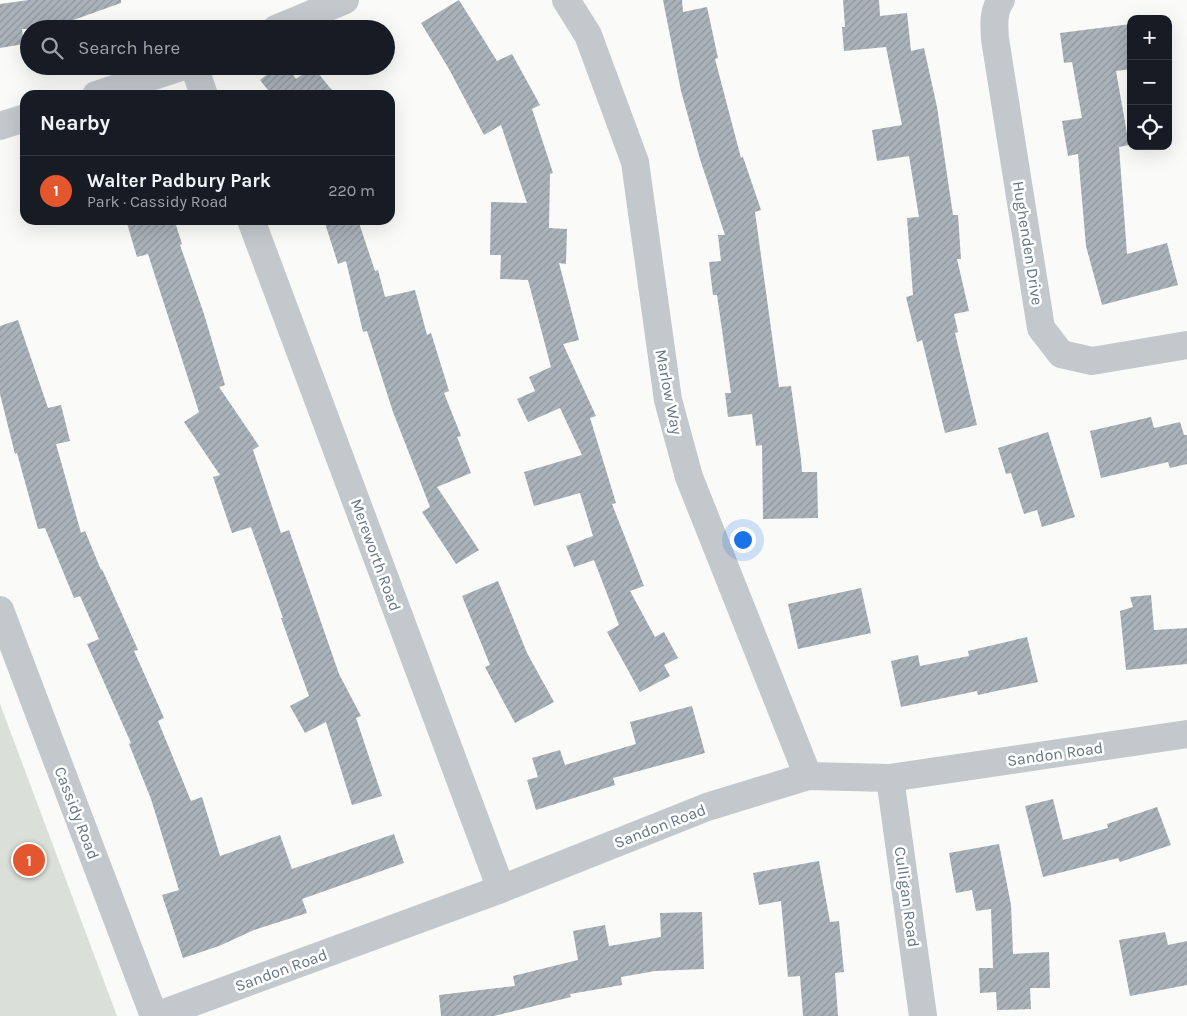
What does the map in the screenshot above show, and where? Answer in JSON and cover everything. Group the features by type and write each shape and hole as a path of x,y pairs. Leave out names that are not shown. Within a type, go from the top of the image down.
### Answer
{"street":[{"path":"297,20 345,0"},
{"name":"Marlow Way","path":"566,0 588,35 634,162 668,400 689,477 808,776"},
{"name":"Hughenden Drive","path":"1002,0 997,5 994,23 995,39 1042,328 1061,354 1092,361 1187,345"},
{"path":"111,90 157,75"},
{"path":"197,75 202,90"},
{"path":"0,126 20,120"},
{"name":"Mereworth Road","path":"253,225 501,889"},
{"name":"Cassidy Road","path":"0,610 155,1016"},
{"name":"Sandon Road","path":"155,1016 501,889 707,808 808,776 890,778 1187,734"},
{"name":"Culligan Road","path":"890,778 922,1016"}],"shaded area":[{"path":"0,704 117,1016 0,1016"}],"building":[{"path":"29,0 121,0 121,3 73,20 20,20 20,45 0,48 0,4"},
{"path":"459,0 497,61 512,54 540,105 532,109 553,173 550,174 549,228 567,229 566,264 559,263 579,340 563,344 596,416 590,418 616,503 612,504 644,586 630,591 655,637 664,632 678,658 664,665 670,676 640,692 607,632 619,625 594,560 574,567 566,546 593,536 580,493 534,506 524,472 582,455 560,408 528,422 517,399 535,391 529,377 551,367 528,280 500,279 501,255 490,255 491,202 527,203 501,125 484,135 449,69 421,23"},
{"path":"663,0 682,0 683,12 707,7 718,58 715,59 741,158 743,157 761,210 755,212 779,387 791,386 802,472 817,472 818,518 763,519 762,445 756,446 752,414 728,417 725,393 731,393 717,295 713,295 709,262 721,261 718,235 725,235 700,159 681,91"},
{"path":"843,0 879,0 880,16 907,13 911,51 924,48 937,107 953,215 958,215 961,259 957,259 969,311 954,314 958,332 955,333 977,425 945,433 922,340 917,342 906,297 913,295 907,218 919,217 909,156 877,161 872,130 902,125 886,47 844,51 842,27 845,27"},
{"path":"1127,25 1127,70 1116,71 1127,134 1127,145 1119,147 1127,254 1167,243 1178,285 1102,305 1086,246 1078,154 1068,156 1062,121 1082,118 1072,62 1064,63 1060,33"},
{"path":"266,75 293,75 296,79 302,75 320,75 332,90 268,90 260,80"},
{"path":"127,225 176,225 182,244 180,245 204,314 225,385 219,387 259,446 253,450 281,533 289,530 339,674 361,716 356,718 382,796 352,805 326,722 305,733 290,706 309,696 281,618 283,618 251,527 232,533 213,477 220,475 184,422 199,412 148,254 137,257"},
{"path":"326,225 360,225 375,271 378,270 385,297 415,290 427,335 431,333 449,391 444,393 461,436 457,437 471,473 437,487 479,550 456,564 422,512 430,507 393,412 367,331 363,332 346,261 338,264"},
{"path":"18,320 48,408 61,405 70,441 56,444 81,533 85,531 138,650 134,651 164,718 158,721 191,801 202,797 220,856 280,835 292,869 394,834 404,863 302,899 307,913 254,930 219,946 183,958 162,895 179,890 151,799 129,744 131,743 87,644 99,639 80,596 74,598 45,528 38,529 17,453 15,454 0,394 0,326"},
{"path":"1151,417 1154,428 1180,422 1184,435 1187,435 1187,464 1170,468 1168,462 1101,478 1090,431"},
{"path":"1048,432 1075,517 1042,527 1037,510 1024,514 1011,473 1006,474 998,448"},
{"path":"498,581 527,653 554,702 515,723 485,667 490,665 462,596"},
{"path":"861,588 871,633 798,649 788,604"},
{"path":"1151,595 1154,630 1187,628 1187,664 1126,670 1120,611 1133,607 1130,597"},
{"path":"1027,637 1038,682 978,695 977,691 901,707 891,661 918,655 920,666 969,656 968,651"},
{"path":"692,706 705,753 613,778 615,785 536,810 527,780 538,777 532,758 560,750 565,765 636,744 630,722"},
{"path":"1053,799 1063,840 1108,828 1107,824 1157,807 1171,845 1120,862 1118,858 1043,877 1025,806"},
{"path":"999,844 1011,905 1013,954 1049,952 1050,988 1030,988 1031,1009 997,1010 996,992 980,993 979,968 993,968 991,909 976,911 972,890 956,893 949,853"},
{"path":"819,861 830,922 839,921 844,972 835,973 838,1016 803,1016 800,976 788,977 781,901 759,905 753,873"},
{"path":"702,912 704,969 655,971 621,977 622,985 570,994 571,997 494,1016 441,1016 439,995 515,986 513,976 578,960 573,931 605,925 609,946 661,937 660,913"},
{"path":"1165,932 1168,945 1187,941 1187,985 1130,996 1119,940"}],"place":[{"name":"Walter Padbury Park","path":"29,860"}]}
